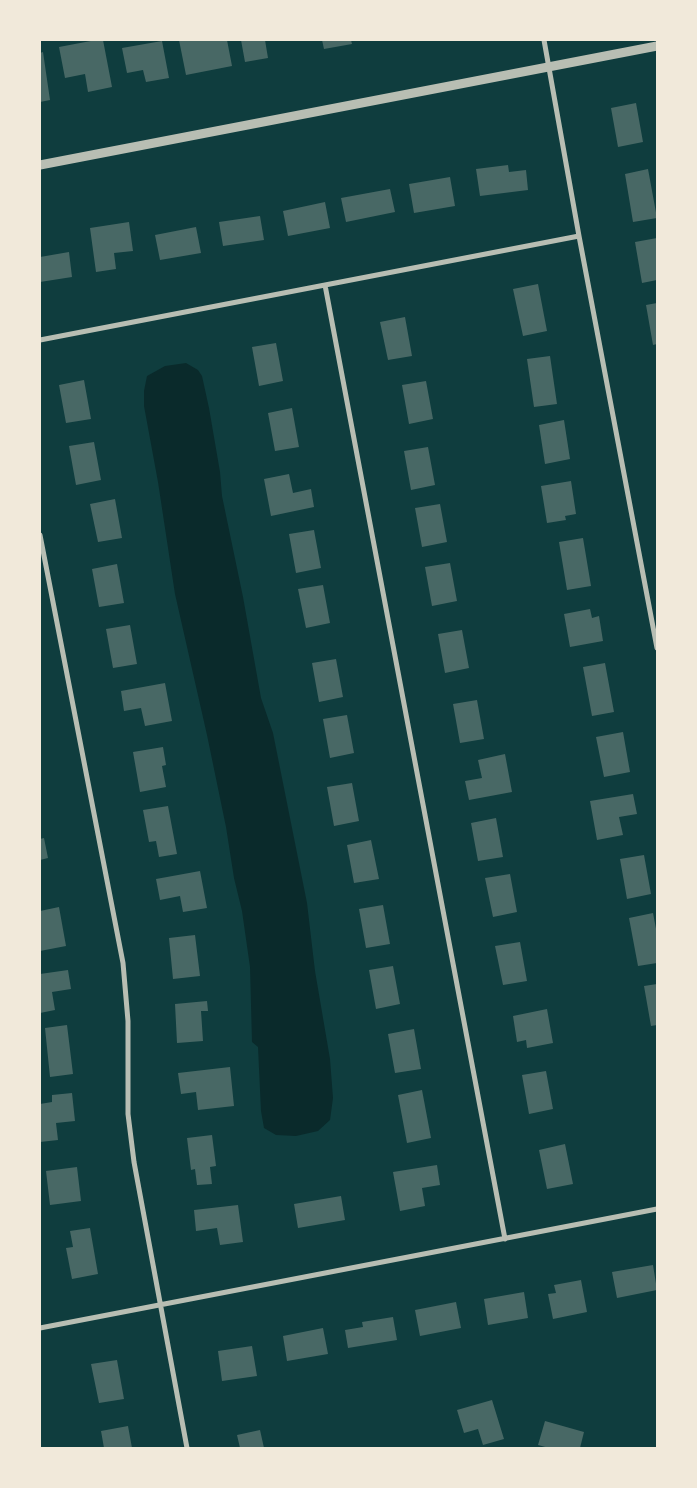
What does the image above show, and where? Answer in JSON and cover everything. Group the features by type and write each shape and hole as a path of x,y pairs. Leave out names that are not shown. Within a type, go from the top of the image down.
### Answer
{"street":[{"path":"544,40 657,648"},
{"path":"40,165 657,46"},
{"path":"40,340 579,236"},
{"path":"325,285 505,1239"},
{"path":"40,535 123,963 128,1021 128,1114 130,1133 187,1448"},
{"path":"40,1328 657,1209"}],"water":[{"path":"186,363 198,370 202,376 209,408 220,472 222,496 261,698 273,733 307,903 315,971 330,1059 333,1098 330,1120 318,1131 296,1136 276,1135 264,1128 261,1111 258,1047 252,1042 250,967 242,911 207,735 175,594 144,406 147,376 165,366"}],"building":[{"path":"103,40 112,87 88,92 85,74 65,78 59,47"},
{"path":"179,40 227,40 232,66 186,75"},
{"path":"241,40 265,40 268,58 245,62"},
{"path":"322,40 351,40 352,44 324,49"},
{"path":"162,41 169,78 146,82 143,70 127,73 122,48"},
{"path":"43,52 50,100 40,102 40,53"},
{"path":"636,103 643,142 618,147 611,108"},
{"path":"508,165 509,172 526,170 528,190 480,196 476,169"},
{"path":"648,169 657,218 633,222 625,174"},
{"path":"450,177 455,206 414,213 409,184"},
{"path":"390,189 395,212 346,222 341,198"},
{"path":"325,202 330,228 288,236 283,211"},
{"path":"260,216 264,240 223,246 219,222"},
{"path":"129,222 133,251 114,253 116,269 96,272 90,228"},
{"path":"196,227 201,253 160,260 155,235"},
{"path":"657,238 657,280 642,283 635,242"},
{"path":"69,252 72,277 40,282 40,257"},
{"path":"538,284 547,331 523,336 513,289"},
{"path":"657,303 657,344 653,345 646,305"},
{"path":"405,317 412,356 388,360 380,322"},
{"path":"276,343 283,381 259,386 252,347"},
{"path":"550,356 557,404 534,407 527,359"},
{"path":"84,380 91,419 66,423 59,385"},
{"path":"426,381 433,419 409,424 402,385"},
{"path":"292,408 299,447 275,451 268,413"},
{"path":"564,420 570,459 545,464 539,425"},
{"path":"94,442 101,480 76,485 69,446"},
{"path":"428,447 435,485 411,490 404,451"},
{"path":"289,474 293,493 311,489 314,507 271,516 264,479"},
{"path":"571,481 576,514 565,516 566,520 547,523 541,486"},
{"path":"115,499 122,538 98,542 90,504"},
{"path":"440,504 447,542 422,547 415,508"},
{"path":"314,530 321,568 296,573 289,534"},
{"path":"583,538 591,586 567,590 559,542"},
{"path":"450,563 457,601 432,606 425,567"},
{"path":"117,564 124,603 99,607 92,569"},
{"path":"323,585 330,623 306,628 298,589"},
{"path":"590,609 592,618 599,616 603,641 570,647 564,614"},
{"path":"130,625 137,664 113,668 106,629"},
{"path":"462,630 469,668 445,673 438,634"},
{"path":"336,659 343,697 319,702 312,663"},
{"path":"605,663 614,712 592,716 583,667"},
{"path":"165,683 172,721 145,726 141,708 124,711 121,691"},
{"path":"477,700 484,739 460,743 453,704"},
{"path":"347,715 354,753 330,758 323,719"},
{"path":"623,732 630,772 604,777 596,737"},
{"path":"163,747 166,765 162,766 166,787 140,792 133,752"},
{"path":"505,754 512,792 469,800 465,781 482,778 478,760"},
{"path":"352,783 359,821 334,826 327,787"},
{"path":"633,794 637,814 619,817 623,835 597,840 590,801"},
{"path":"168,806 177,854 159,857 156,841 149,842 143,810"},
{"path":"496,818 503,857 478,861 471,823"},
{"path":"44,838 48,858 40,860 40,839"},
{"path":"371,840 379,879 354,883 347,845"},
{"path":"644,855 651,894 627,899 620,859"},
{"path":"200,871 207,908 183,912 180,896 160,900 156,879"},
{"path":"510,874 517,912 493,917 485,878"},
{"path":"383,905 390,944 366,948 359,909"},
{"path":"59,907 66,946 40,951 40,911"},
{"path":"653,913 657,934 657,963 638,966 629,918"},
{"path":"195,935 200,976 173,979 169,938"},
{"path":"520,942 527,981 503,985 495,946"},
{"path":"393,966 400,1004 376,1009 369,970"},
{"path":"68,970 71,989 52,992 55,1010 40,1013 40,974"},
{"path":"657,984 657,1025 651,1026 644,986"},
{"path":"207,1001 208,1011 201,1011 203,1041 177,1043 175,1004"},
{"path":"547,1009 553,1043 527,1048 526,1040 517,1042 513,1016"},
{"path":"67,1025 73,1074 50,1077 45,1028"},
{"path":"414,1029 421,1069 395,1073 388,1034"},
{"path":"230,1067 234,1106 198,1110 196,1092 181,1094 178,1073"},
{"path":"546,1071 553,1109 529,1114 522,1075"},
{"path":"422,1090 431,1138 407,1143 398,1095"},
{"path":"72,1093 75,1121 56,1123 58,1140 40,1142 40,1104 52,1102 52,1095"},
{"path":"212,1135 216,1166 210,1167 212,1184 197,1185 195,1169 191,1170 187,1138"},
{"path":"565,1144 573,1184 547,1189 539,1150"},
{"path":"437,1165 440,1185 422,1188 425,1206 400,1211 393,1172"},
{"path":"77,1167 81,1201 50,1205 46,1171"},
{"path":"341,1196 345,1220 298,1228 294,1204"},
{"path":"238,1205 243,1242 220,1245 217,1228 196,1231 194,1210"},
{"path":"90,1228 98,1274 72,1279 66,1248 73,1247 70,1231"},
{"path":"653,1265 657,1290 617,1298 612,1272"},
{"path":"581,1280 587,1312 553,1319 548,1294 556,1293 554,1285"},
{"path":"524,1292 528,1318 488,1325 484,1299"},
{"path":"456,1302 461,1328 420,1336 415,1310"},
{"path":"393,1317 397,1340 348,1348 345,1330 363,1327 362,1322"},
{"path":"323,1328 328,1354 287,1361 283,1336"},
{"path":"252,1346 257,1376 222,1381 218,1351"},
{"path":"117,1360 124,1399 99,1403 91,1364"},
{"path":"492,1400 504,1439 483,1445 478,1429 464,1433 457,1410"},
{"path":"545,1421 584,1432 580,1448 549,1448 538,1445"},
{"path":"128,1426 132,1448 104,1448 101,1431"},
{"path":"260,1430 264,1448 240,1448 237,1435"}]}
